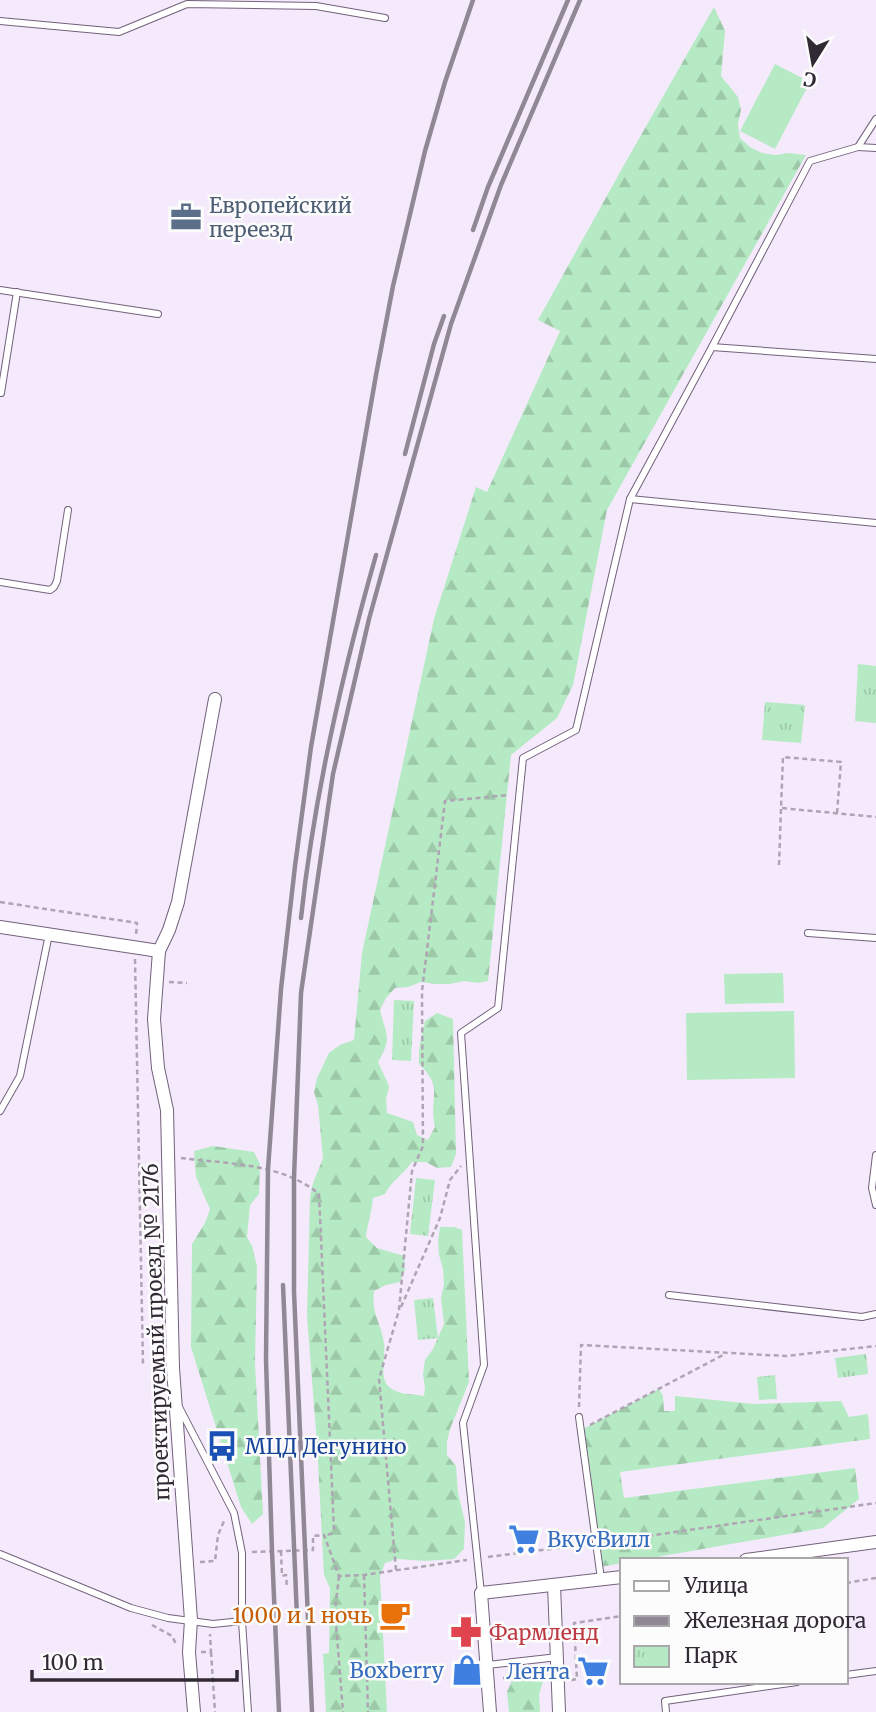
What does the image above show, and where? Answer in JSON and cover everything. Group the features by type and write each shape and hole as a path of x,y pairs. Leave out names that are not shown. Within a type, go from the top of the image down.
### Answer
{"street":[{"name":"проектируемый проезд № 2176","path":"194,1712 189,1652 191,1620 172,1349 167,1110 158,1068 154,1019 159,951 169,930 177,902 215,699"},
{"path":"0,927 159,951"},
{"path":"760,1558 876,1542"},
{"path":"490,1712 481,1592 620,1577"},
{"path":"554,1585 559,1712"}],"lane":[{"path":"0,21 119,32 187,4 316,6 385,18"},
{"path":"858,147 876,119"},
{"path":"481,1592 463,1423 484,1365 461,1033 498,1007 523,758 576,730 630,499 810,161 858,147 876,148"},
{"path":"0,290 159,314"},
{"path":"2,393 17,292"},
{"path":"712,347 876,359"},
{"path":"630,499 876,523"},
{"path":"0,582 50,590 54,587 68,510"},
{"path":"808,933 876,938"},
{"path":"0,1111 20,1076 49,934"},
{"path":"876,1155 872,1188 876,1205"},
{"path":"669,1295 862,1317 876,1314"},
{"path":"175,1399 234,1513 242,1553 248,1712"},
{"path":"579,1417 601,1579"},
{"path":"0,1554 131,1608 167,1618 214,1624 243,1621"},
{"path":"488,1665 558,1657"},
{"path":"848,1675 876,1671"},
{"path":"666,1712 665,1701 783,1684"}],"path":[{"path":"779,865 783,757 841,762 837,813"},
{"path":"399,1310 412,1171 423,1146 422,991 445,801 519,794"},
{"path":"781,808 876,817"},
{"path":"0,902 137,923 134,966 143,1364"},
{"path":"167,1156 268,1169 307,1184 319,1194 334,1530 331,1534 313,1536 313,1549 252,1552"},
{"path":"396,1570 379,1379 399,1310 440,1218 450,1180 458,1167 470,1162"},
{"path":"579,1417 581,1345 786,1356 876,1346"},
{"path":"580,1430 726,1353"},
{"path":"339,1576 364,1575 876,1503"},
{"path":"186,1563 215,1561 218,1535 227,1516 234,1513"},
{"path":"324,1535 339,1576 335,1611 343,1712"},
{"path":"281,1551 282,1576 286,1576 287,1588"},
{"path":"364,1575 368,1712"},
{"path":"848,1583 876,1578"},
{"path":"321,1611 335,1611"},
{"path":"571,1680 577,1679 573,1623 620,1616"},
{"path":"211,1652 215,1712"},
{"path":"503,1678 547,1678"}],"green space":[{"path":"714,7 725,31 721,76 738,97 741,110 738,124 740,138 762,153 806,155 607,510 573,685 557,718 511,755 488,981 450,984 421,982 395,988 380,1010 387,1041 378,1062 389,1086 387,1113 413,1122 417,1135 428,1140 435,1127 434,1087 427,1072 419,1064 421,1037 425,1021 437,1013 453,1019 456,1154 451,1167 437,1168 426,1162 412,1162 385,1194 373,1198 366,1237 377,1248 404,1256 405,1270 400,1282 374,1291 375,1312 384,1343 385,1382 396,1391 424,1396 425,1360 444,1324 441,1298 443,1269 438,1241 440,1227 462,1230 469,1382 450,1429 447,1455 456,1466 458,1493 465,1522 464,1549 454,1559 398,1559 385,1563 380,1576 387,1712 326,1712 323,1654 329,1653 330,1588 324,1575 307,1316 310,1197 323,1158 318,1105 314,1092 317,1078 329,1053 354,1040 362,953 434,619 476,487 487,492 560,331 538,320"},
{"path":"775,64 810,82 775,149 740,131"},
{"path":"858,664 876,666 876,723 855,721"},
{"path":"765,702 805,705 801,743 762,740"},
{"path":"783,973 784,1003 725,1004 724,974"},
{"path":"394,1000 414,1001 411,1061 392,1060"},
{"path":"794,1011 795,1078 687,1080 686,1013"},
{"path":"213,1146 254,1152 260,1164 259,1194 250,1205 247,1237 257,1266 255,1363 263,1514 252,1524 241,1507 191,1347 192,1244 210,1209 196,1177 194,1151"},
{"path":"416,1178 435,1180 428,1236 410,1234"},
{"path":"433,1298 438,1338 418,1340 414,1300"},
{"path":"866,1354 868,1374 838,1378 835,1358"},
{"path":"775,1375 777,1399 759,1400 757,1377"},
{"path":"659,1389 663,1396 664,1411 675,1411 675,1396 754,1404 841,1401 849,1417 868,1414 870,1439 620,1472 624,1498 855,1468 859,1499 823,1528 651,1558 620,1558 620,1563 600,1567 581,1430"},
{"path":"534,1672 543,1681 539,1695 540,1712 509,1712 507,1692 513,1678"}],"railway":[{"path":"279,1712 266,1360 268,1169 281,989 311,747 393,286 425,151 473,0"},
{"path":"473,230 488,187 568,0"},
{"path":"312,1712 294,1292 294,1178 301,993 333,774 369,619 451,324 501,185 580,0"},
{"path":"405,454 444,316"},
{"path":"301,918 321,780 376,555"},
{"path":"283,1285 297,1617"}],"place":[{"name":"Европейский переезд","path":"186,217"},
{"name":"МЦД Дегунино","path":"222,1446"},
{"name":"ВкусВилл","path":"524,1539"},
{"name":"1000 и 1 ночь","path":"395,1615"},
{"name":"Фармленд","path":"466,1632"},
{"name":"Boxberry","path":"467,1670"},
{"name":"Лента","path":"593,1671"}]}
